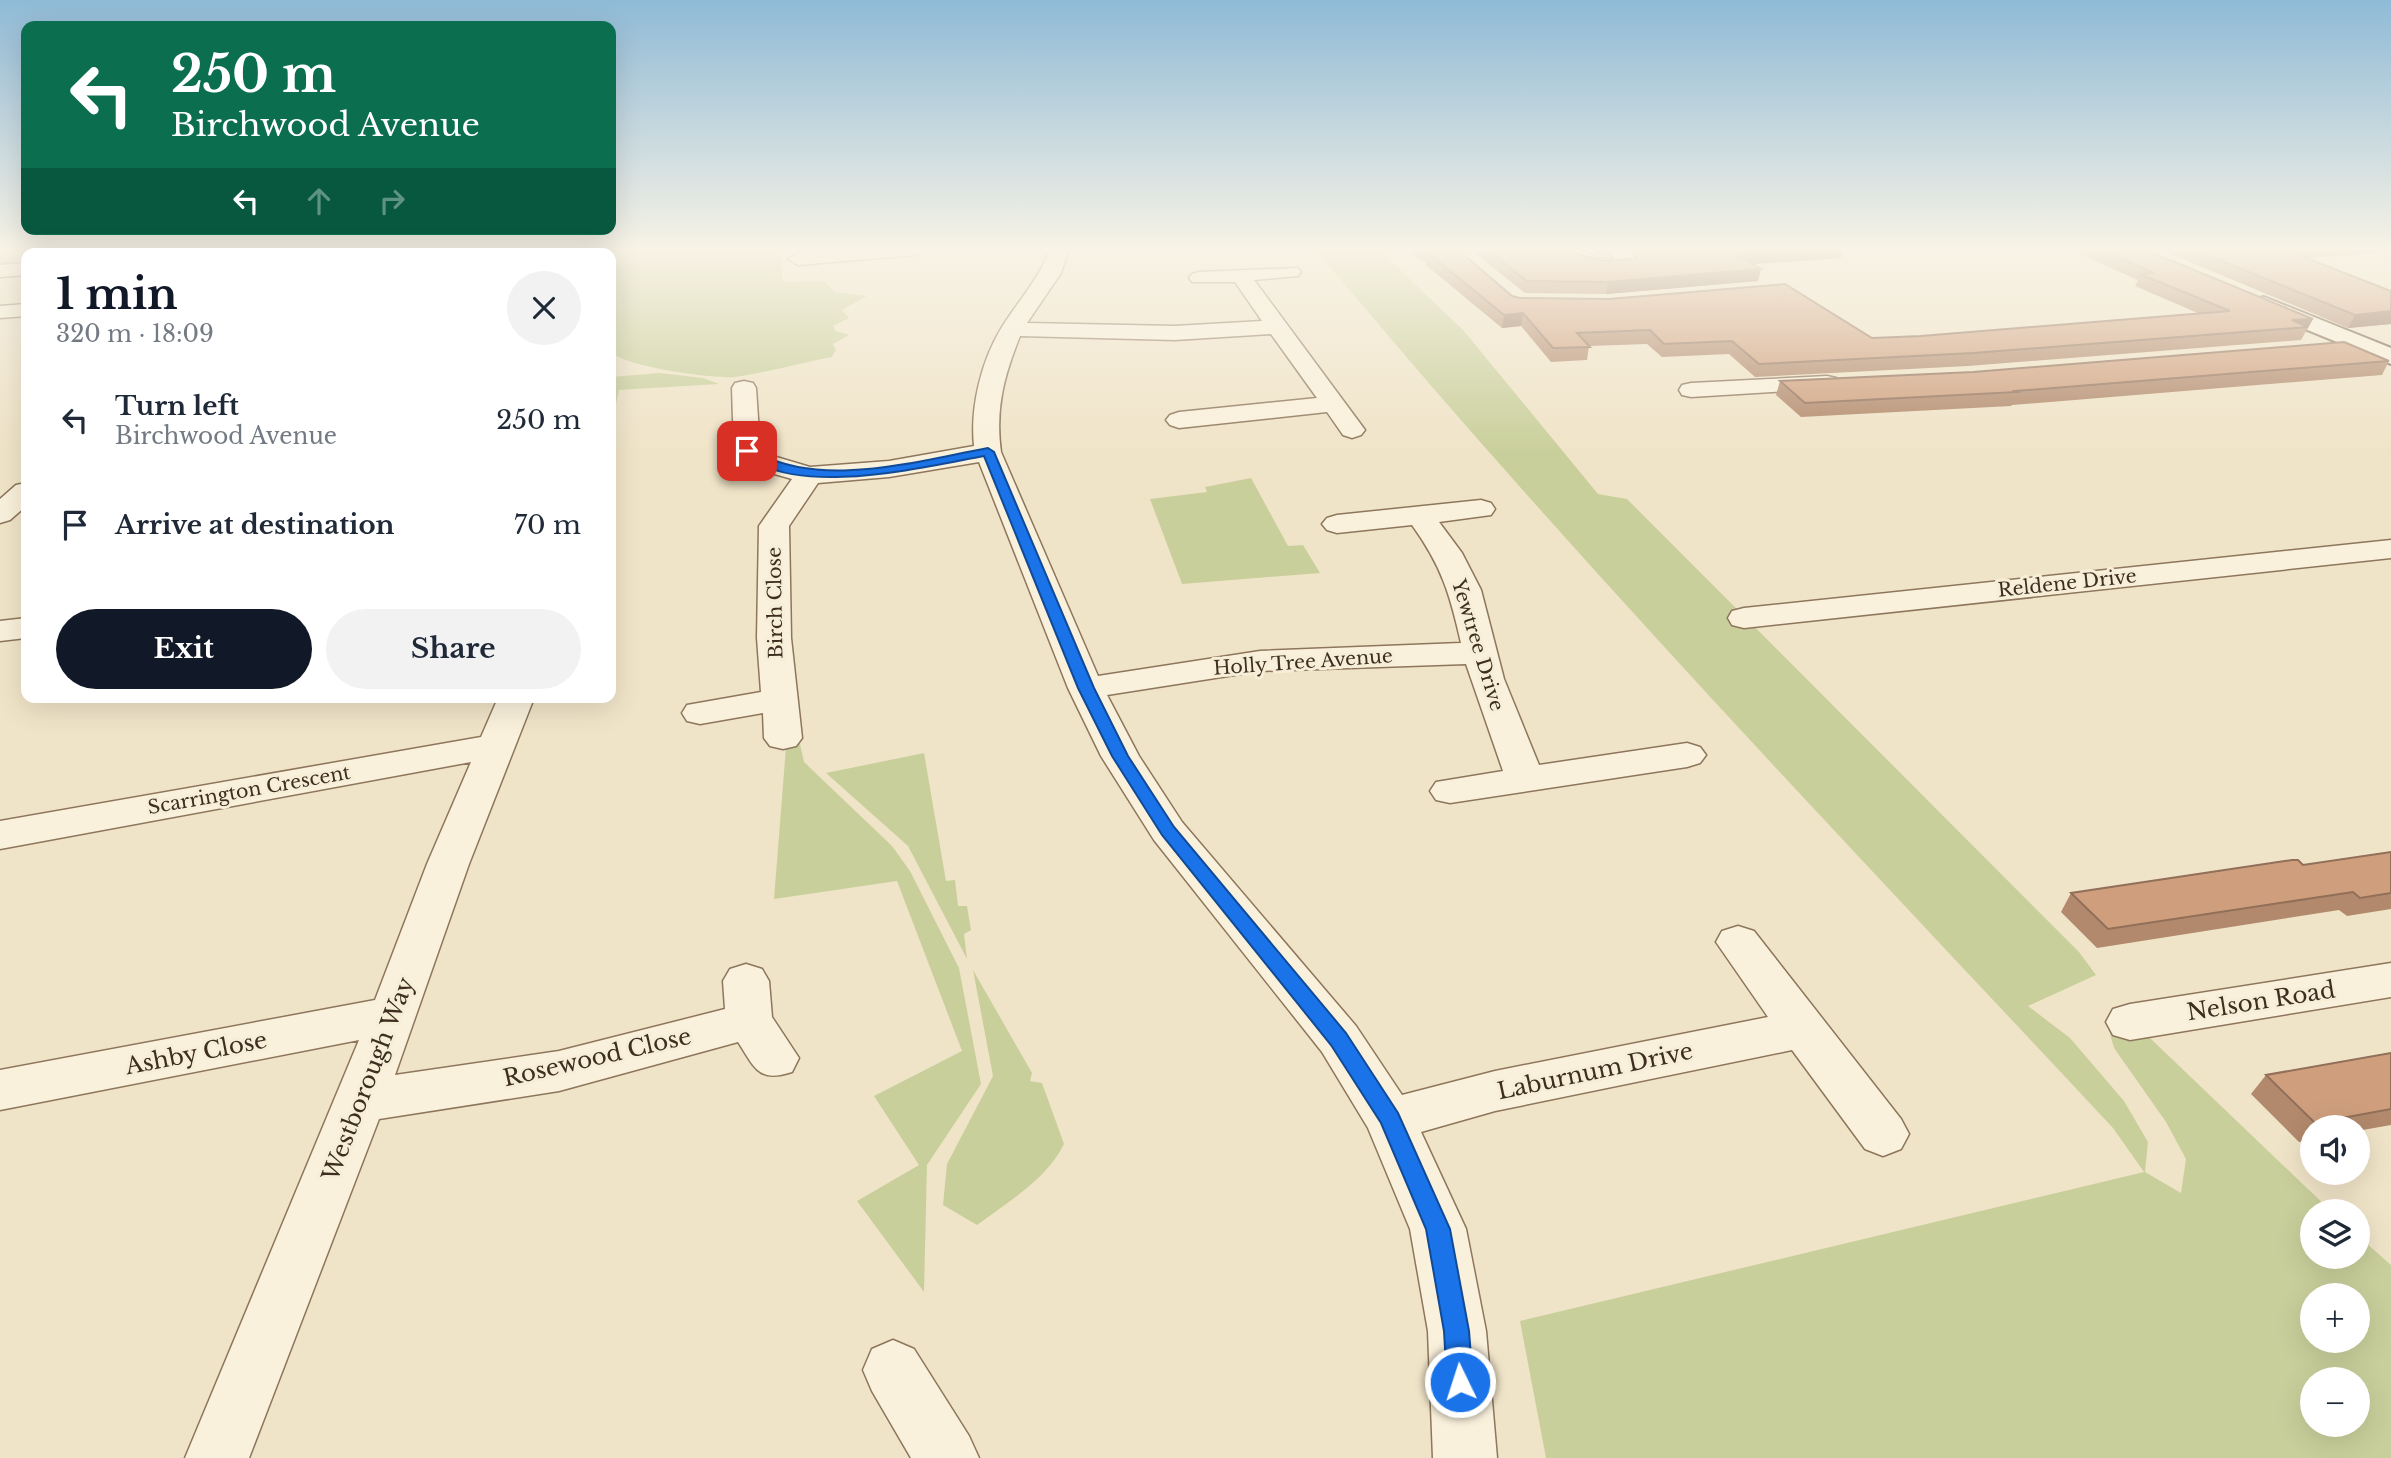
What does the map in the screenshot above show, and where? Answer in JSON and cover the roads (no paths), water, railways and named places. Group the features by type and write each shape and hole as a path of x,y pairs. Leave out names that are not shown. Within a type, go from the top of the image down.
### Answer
{"street":[{"path":"1020,317 998,361 984,421 988,452 1086,688 1120,756 1168,831 1339,1039 1390,1119 1438,1229 1457,1331 1465,1458"},
{"path":"1271,317 1352,430"},
{"path":"2294,317 2391,357"},
{"path":"2346,317 2391,335"},
{"path":"1012,329 1175,333 1278,327"},
{"path":"2310,349 2362,345"},
{"path":"1691,390 1843,382"},
{"path":"744,388 747,451 764,462 809,475 889,469 988,452"},
{"path":"1171,421 1334,404"},
{"name":"Birch Close","path":"783,738 778,700 772,589 774,526 809,475"},
{"path":"0,514 21,495"},
{"path":"1337,524 1481,509"},
{"name":"Yewtree Drive","path":"1420,516 1447,553 1465,590 1476,627 1479,653 1525,779"},
{"name":"Reldene Drive","path":"1744,618 2391,549"},
{"path":"0,631 21,629"},
{"name":"Holly Tree Avenue","path":"1086,688 1260,661 1479,653"},
{"path":"700,713 778,700"},
{"name":"Westborough Way","path":"217,1458 361,1101 448,864 514,703"},
{"name":"Scarrington Crescent","path":"0,835 497,746"},
{"path":"1450,791 1687,755"},
{"path":"1738,942 1883,1134"},
{"name":"Nelson Road","path":"2130,1022 2391,981"},
{"name":"Ashby Close","path":"0,1090 393,1015"},
{"name":"Rosewood Close","path":"361,1101 559,1071 757,1020"},
{"name":"Laburnum Drive","path":"1390,1119 1495,1091 1802,1029"},
{"path":"893,1370 947,1458"}]}
